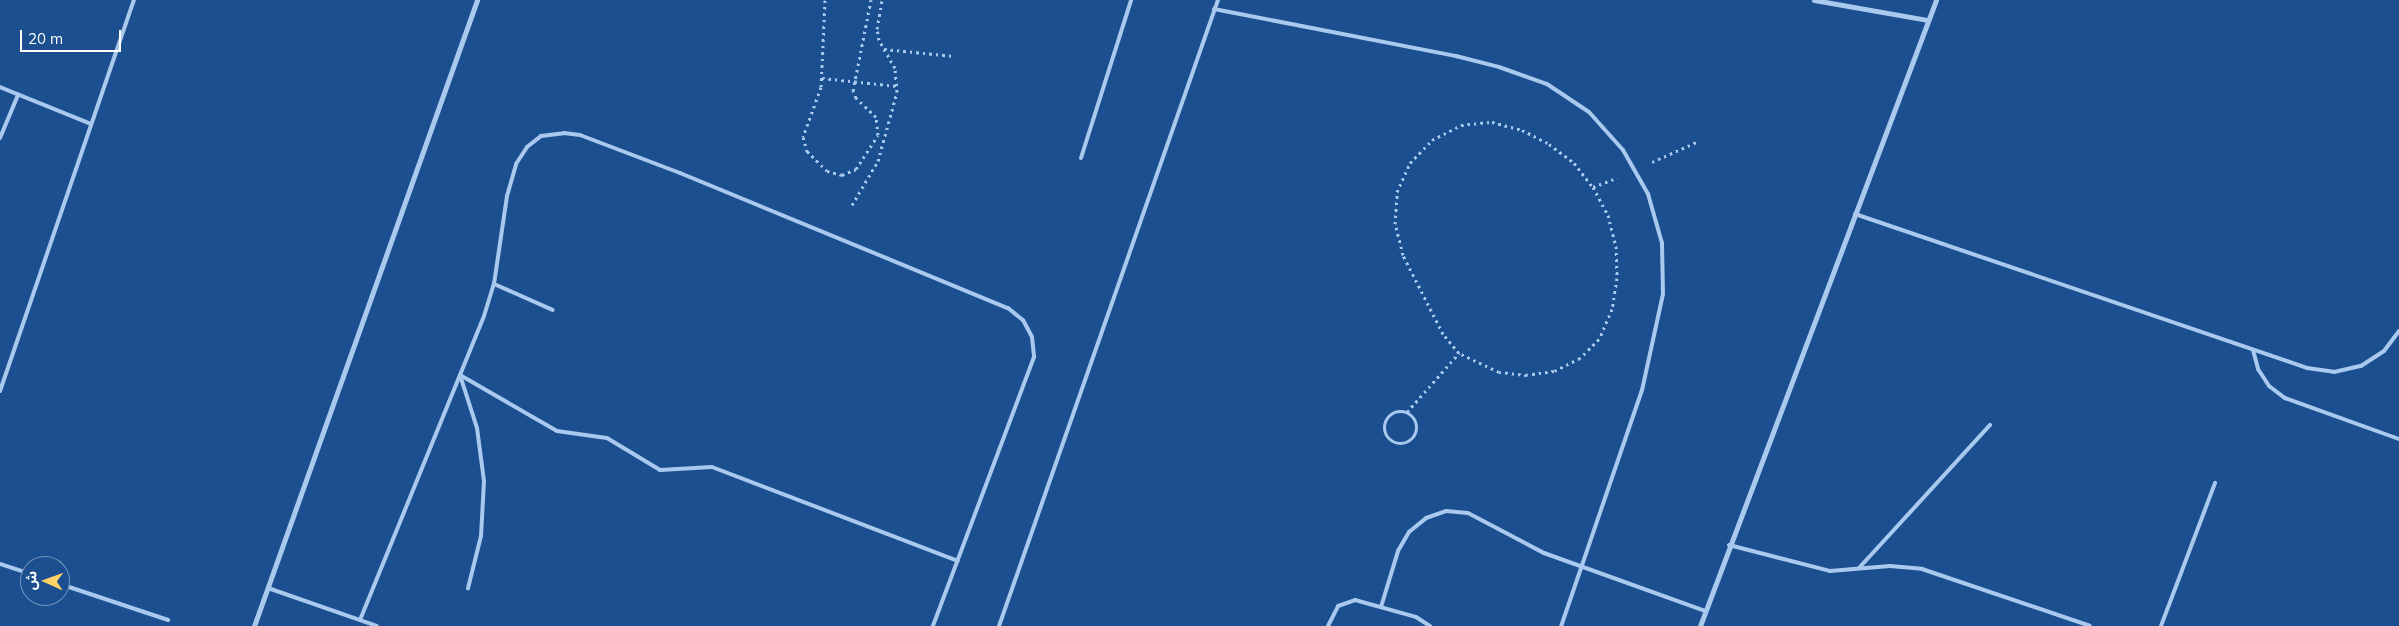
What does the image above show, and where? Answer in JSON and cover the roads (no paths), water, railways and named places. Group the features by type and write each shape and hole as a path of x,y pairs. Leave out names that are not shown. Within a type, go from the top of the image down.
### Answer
{"street":[{"path":"254,626 477,0"},
{"path":"1814,0 1928,20"},
{"path":"1700,626 1936,0"}],"lane":[{"path":"0,392 134,0"},
{"path":"1081,158 1131,0"},
{"path":"999,626 1218,0"},
{"path":"1214,9 1499,67 1546,84 1589,112 1623,150 1648,194 1662,243 1663,294 1642,390 1561,626"},
{"path":"0,87 91,124"},
{"path":"0,138 18,95"},
{"path":"360,620 460,375 494,284 507,196 516,164 527,147 541,136 564,133 580,135 680,173 1008,308 1023,320 1032,337 1034,357 933,626"},
{"path":"1856,214 2307,368 2334,372 2361,366 2384,351 2399,331"},
{"path":"494,284 553,310"},
{"path":"2254,350 2258,369 2269,386 2285,398 2399,439"},
{"path":"460,375 557,431 607,438 660,470 712,467 958,561"},
{"path":"460,375 477,428 484,481 481,536 468,588"},
{"path":"1859,568 1990,425"},
{"path":"2161,626 2215,483"},
{"path":"1381,606 1398,550 1409,532 1426,518 1446,511 1468,513 1528,546 1705,611"},
{"path":"1729,545 1810,568 1830,571 1890,566 1922,569 2090,626"},
{"path":"0,564 20,571"},
{"path":"70,587 168,620"},
{"path":"268,588 376,626"},
{"path":"1328,626 1338,606 1346,601 1364,601 1381,606 1416,617 1430,626"}]}
